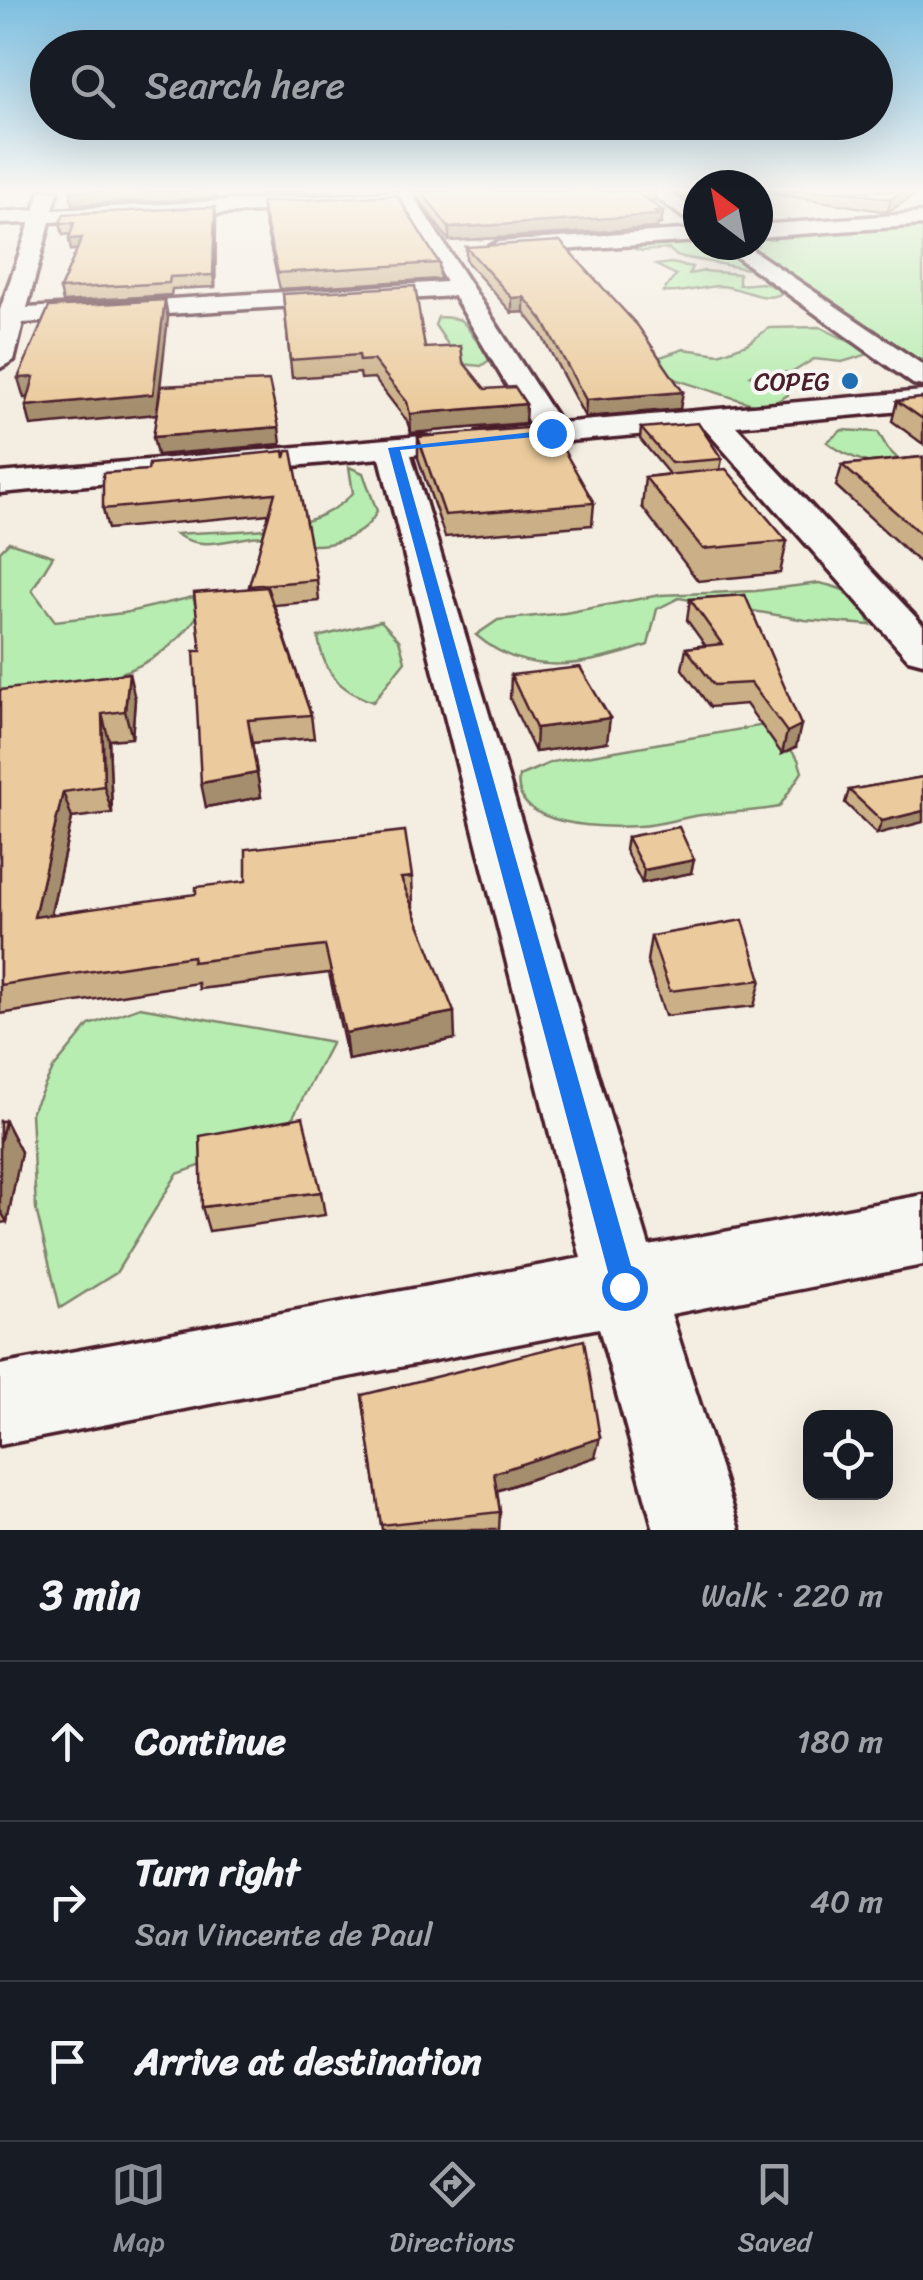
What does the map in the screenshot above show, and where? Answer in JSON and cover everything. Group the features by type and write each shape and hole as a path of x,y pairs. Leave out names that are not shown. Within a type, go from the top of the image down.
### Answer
{"street":[{"path":"0,360 6,317 25,262"},
{"path":"461,262 463,288 551,433"},
{"path":"756,262 923,378"},
{"path":"6,317 463,288"},
{"path":"0,484 923,400"},
{"path":"713,419 923,650"},
{"path":"394,448 624,1287 697,1530"},
{"path":"0,1405 923,1230"}],"green space":[{"path":"711,262 745,262 747,269"},
{"path":"767,262 923,262 923,383 900,375 895,360 812,290"},
{"path":"656,265 692,267 689,274 739,274 739,285 762,283 788,289 772,297 719,286 663,292 676,275"},
{"path":"438,317 462,321 491,359 481,366 461,364 435,325"},
{"path":"820,327 872,353 842,362 814,359 793,372 749,375 789,385 788,395 765,408 652,372 642,363 684,349 719,354 747,344 769,328"},
{"path":"842,430 878,432 909,470 856,458 827,442"},
{"path":"349,467 363,473 377,511 364,528 343,540 308,545 277,536 261,536 199,543 176,534 245,531 316,518 353,493"},
{"path":"9,542 53,556 32,590 55,621 124,613 193,597 198,615 179,638 135,668 84,683 0,691 0,551"},
{"path":"819,583 853,595 871,625 805,620 679,598 657,609 648,645 604,658 538,663 496,649 476,635 498,620 565,613 660,595 756,591"},
{"path":"381,621 399,640 405,661 373,702 351,692 335,678 324,661 318,637"},
{"path":"770,724 798,759 802,772 779,807 647,825 583,825 544,815 529,806 520,793 519,776 552,762"},
{"path":"140,1007 332,1042 283,1136 177,1174 116,1273 60,1308 36,1209 31,1113 53,1069 89,1025"}],"building":[{"path":"71,262 213,262 213,275 170,277 169,283 60,289"},
{"path":"275,262 439,263 278,273"},
{"path":"480,262 580,262 638,326 683,392 586,400 542,319 524,297 512,298"},
{"path":"415,286 425,348 461,346 463,362 485,389 515,387 526,404 410,414 407,402 373,360 360,361 359,355 290,360 283,294"},
{"path":"165,300 153,394 26,406 34,377 18,378 49,307"},
{"path":"269,381 279,427 153,437 161,386"},
{"path":"923,398 923,419 897,401"},
{"path":"698,423 722,459 671,463 641,428"},
{"path":"550,426 594,503 445,515 418,437"},
{"path":"284,451 285,458 287,451 292,451 317,580 249,586 275,493 103,509 103,473 148,470 149,464"},
{"path":"923,457 923,536 842,465"},
{"path":"726,469 787,541 703,549 645,477"},
{"path":"267,587 311,715 248,720 257,773 201,783 194,651 201,651 194,593"},
{"path":"745,595 801,725 787,732 751,683 714,685 686,648 722,644 690,599"},
{"path":"580,667 610,718 536,728 511,675"},
{"path":"129,673 125,711 102,714 104,786 63,792 34,917 196,894 196,887 246,881 246,849 405,831 412,877 401,878 454,1012 345,1033 325,946 192,962 193,956 0,985 0,690"},
{"path":"923,777 923,811 882,821 849,790"},
{"path":"679,827 694,860 644,870 627,837"},
{"path":"743,920 761,980 670,991 651,936"},
{"path":"303,1117 321,1192 202,1207 200,1136"},
{"path":"584,1340 600,1438 494,1473 500,1512 381,1525 362,1395"}],"place":[{"name":"COPEG","path":"850,381"}],"route":[{"path":"551,433 394,448 624,1287"}]}
